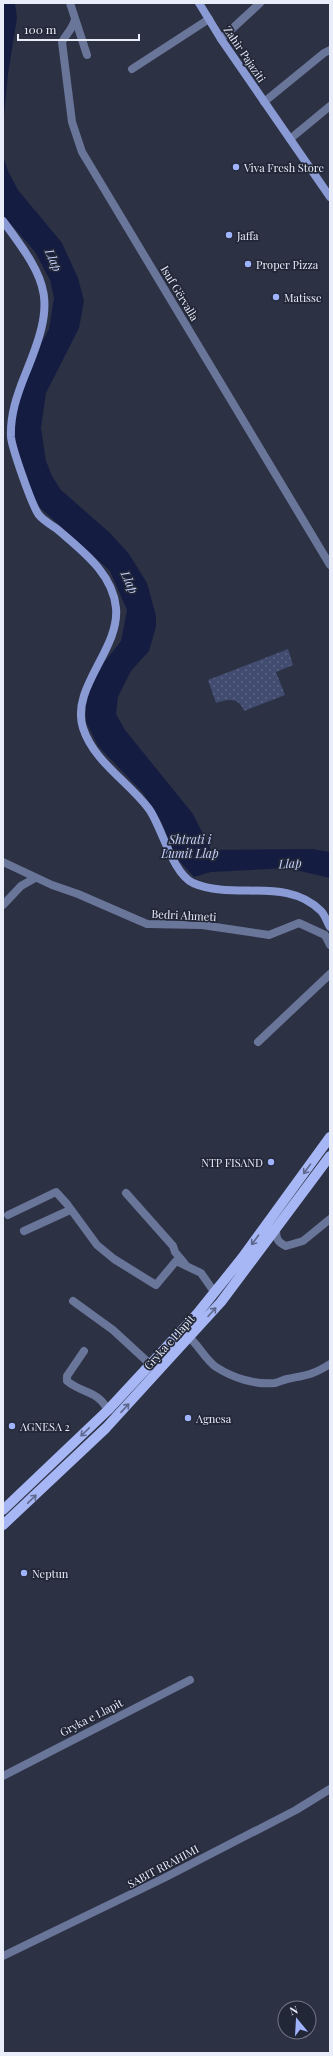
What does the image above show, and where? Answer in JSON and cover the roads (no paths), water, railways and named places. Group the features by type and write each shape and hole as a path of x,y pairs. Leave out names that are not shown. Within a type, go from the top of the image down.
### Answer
{"main road":[{"name":"Zahir Pajaziti","path":"199,3 221,39 330,197"},
{"path":"3,221 28,254 39,275 46,303 42,330 15,401 11,438 30,498 39,515 85,553 109,582 116,606 116,624 80,704 83,730 108,768 129,787 150,811 175,864 192,882 217,889 289,893 304,900 321,911 330,927"},
{"name":"Gryka e Llapit","path":"273,1227 330,1137"},
{"name":"Gryka e Llapit","path":"3,1510 108,1410 151,1365 215,1293 246,1261 330,1156"},
{"name":"Gryka e Llapit","path":"3,1526 102,1433 221,1302 246,1261"}],"street":[{"path":"70,3 87,55"},
{"path":"221,39 260,3"},
{"path":"132,69 209,19"},
{"name":"Isuf Gërvalla","path":"75,20 73,28 62,42 72,122 82,152 330,565"},
{"path":"264,102 324,53 330,50"},
{"path":"290,140 330,106"},
{"name":"Bedri Ahmeti","path":"3,862 35,878 78,894 147,924 202,925 269,935 299,923 325,935 330,945"},
{"path":"3,905 21,886 35,878"},
{"path":"258,1042 330,974"},
{"path":"8,1215 56,1192 67,1204 97,1245 114,1259 156,1285 176,1261 201,1273 215,1293"},
{"path":"126,1193 173,1246 182,1261 190,1268"},
{"path":"24,1231 70,1210"},
{"path":"273,1227 276,1238 280,1243 286,1246 303,1241 330,1219"},
{"name":"Gryka e Llapit","path":"73,1301 113,1330 151,1365"},
{"path":"189,1337 197,1343 216,1367 223,1369 231,1376 251,1381 277,1382 315,1373 330,1364"},
{"path":"84,1350 66,1376 67,1381 103,1400 108,1410"},
{"name":"Gryka e Llapit","path":"3,1776 190,1680"},
{"name":"SABIT RRAHIMI","path":"3,1956 164,1878 296,1810 330,1789"}],"water":[{"path":"3,3 15,3 17,18 8,74 3,126"},
{"name":"Shtrati i Lumit Llap","path":"3,156 8,171 18,190 62,243 78,278 84,301 79,328 46,393 41,428 46,461 52,476 61,490 110,533 129,554 147,583 156,616 156,627 149,651 131,671 118,697 116,714 125,730 193,814 211,850 312,849 330,852 330,878 287,868 211,872 194,877 176,857 161,821 143,793 98,746 86,722 86,705 91,687 99,669 121,641 127,610 110,571 35,503 12,433 24,375 49,329 54,298 50,280 35,252 3,215"}],"place":[{"name":"Viva Fresh Store","path":"236,167"},
{"name":"Jaffa","path":"229,235"},
{"name":"Proper Pizza","path":"248,264"},
{"name":"Matisse","path":"276,297"},
{"name":"NTP FISAND","path":"271,1162"},
{"name":"Agnesa","path":"188,1418"},
{"name":"AGNESA 2","path":"12,1426"},
{"name":"Neptun","path":"24,1573"}],"water label":[{"name":"Llap","path":"54,260"},
{"name":"Llap","path":"130,582"},
{"name":"Llap","path":"290,863"}]}
